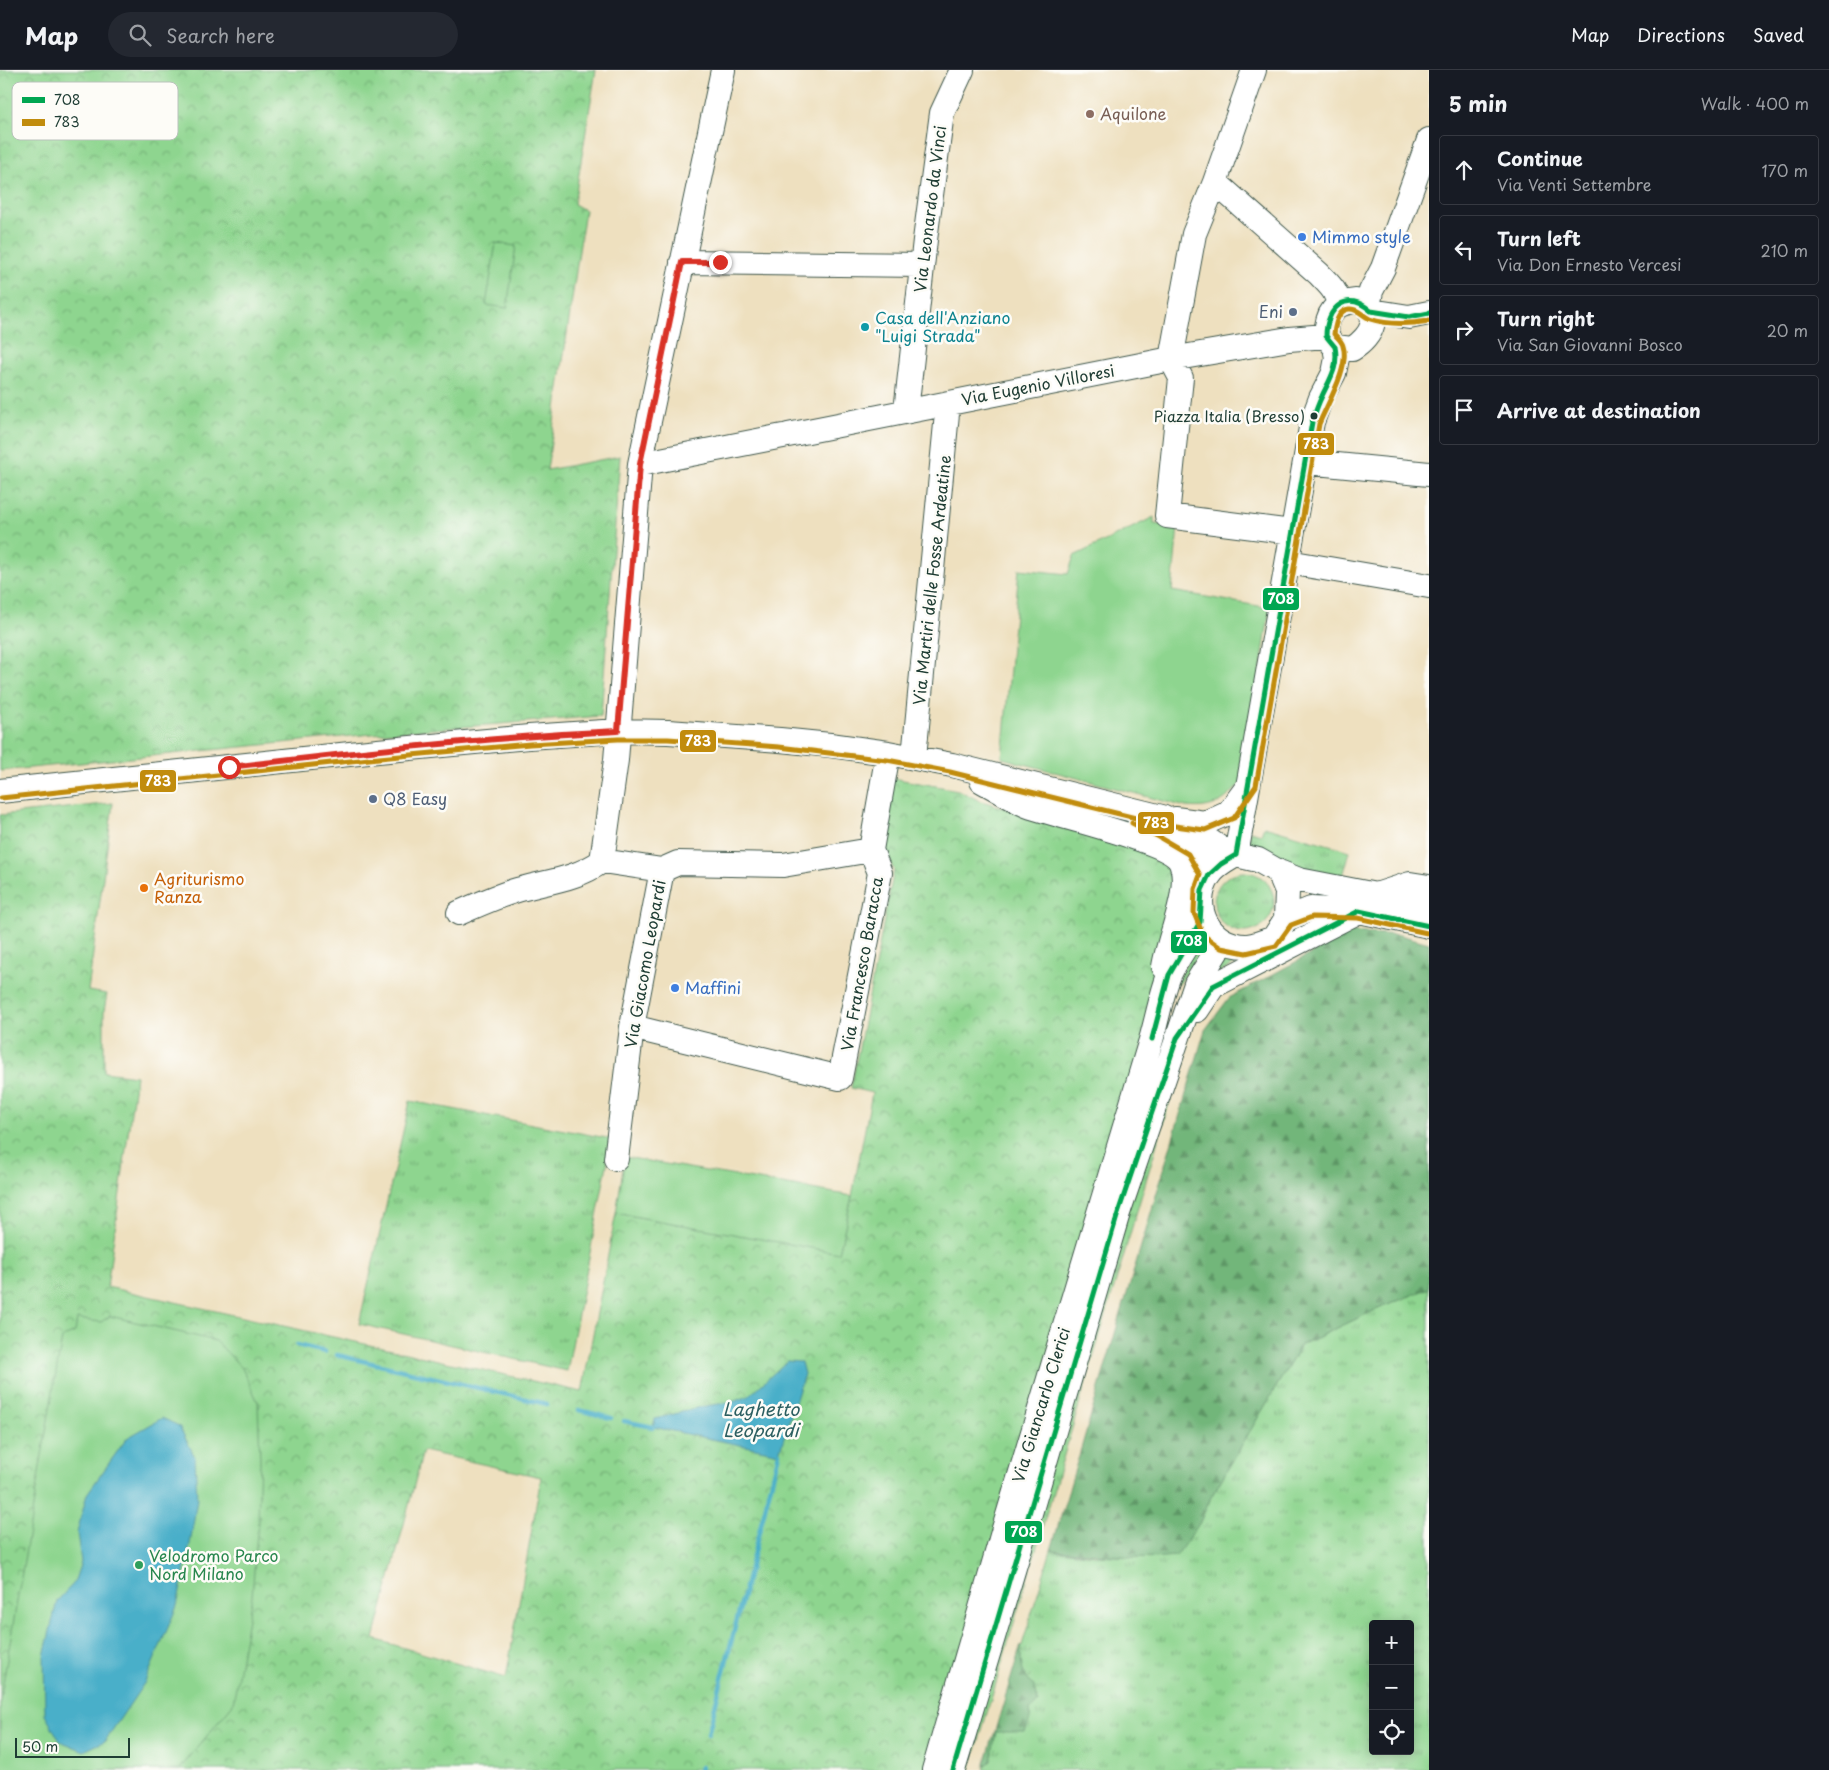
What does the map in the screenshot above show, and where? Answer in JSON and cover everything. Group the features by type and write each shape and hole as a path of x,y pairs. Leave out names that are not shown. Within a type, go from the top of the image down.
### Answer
{"street":[{"path":"459,913 514,891 560,880 593,867 602,861 616,760 640,464 723,70"},
{"name":"Via Leonardo da Vinci","path":"906,411 922,265 942,113 962,70"},
{"path":"1254,70 1215,182 1194,234 1171,359 1181,378 1167,516 1292,532"},
{"path":"1332,326 1352,349 1366,339 1372,325 1370,310 1371,291 1383,268 1429,140"},
{"path":"1215,182 1332,287 1338,298 1332,326 1337,358 1334,374 1321,398 1312,422 1249,784 1234,856 1220,864 1209,875 1202,890 1201,911 1209,930 1223,941 1246,946 1272,939 1286,919 1311,909 1359,911 1429,926"},
{"path":"682,262 922,265"},
{"path":"1332,326 1356,301 1370,310 1403,316 1429,313"},
{"name":"Via Eugenio Villoresi","path":"640,464 1171,359 1289,339 1332,326"},
{"name":"Via Martiri delle Fosse Ardeatine","path":"914,757 948,403"},
{"path":"1306,462 1429,474"},
{"path":"1288,562 1429,586"},
{"path":"0,791 397,749 618,731 668,732 771,739 914,757 1162,818 1205,823 1229,812 1249,784"},
{"name":"Via Francesco Baracca","path":"632,1027 840,1078 880,873 872,850 888,753"},
{"name":"Via Giancarlo Clerici","path":"952,765 1026,804 1151,843 1176,856 1181,863 1183,874 1183,896 1164,963 1151,1040"},
{"path":"1111,804 1163,830 1192,849 1209,875"},
{"path":"1162,818 1211,842 1234,856 1258,860 1278,872 1315,884 1376,895 1429,910"},
{"path":"662,870 678,863 783,865 872,850"},
{"name":"Via Giacomo Leopardi","path":"602,861 662,870 632,1027 616,1159"},
{"path":"1278,872 1286,891 1286,919"},
{"path":"1376,895 1410,884 1429,887"},
{"name":"Via Giancarlo Clerici","path":"934,1770 1170,974 1200,922 1201,911"},
{"name":"Via Giancarlo Clerici","path":"1177,1038 1213,986 1359,911"},
{"name":"Via Giancarlo Clerici","path":"953,1770 1118,1213 1196,984 1223,941"}],"green space":[{"path":"0,70 596,70 574,204 585,210 547,470 620,456 601,716 372,734 0,771"},
{"path":"496,243 516,246 507,308 486,305"},
{"path":"1154,517 1154,524 1178,526 1172,591 1270,608 1244,779 1225,798 1205,807 1186,807 1002,758 1019,569 1068,574 1074,556"},
{"path":"892,778 958,790 978,800 1161,854 1177,873 1177,891 1154,981 1144,1043 927,1770 0,1770 0,815 113,803 88,991 107,994 104,1011 104,1072 136,1076 107,1287 582,1392 616,1213 839,1252 872,1093 851,1088 894,870 881,846","holes":["423,1451 541,1477 506,1678 374,1639"]},
{"path":"1264,826 1350,851 1343,876 1295,871 1249,847 1250,831 1261,834"},
{"path":"1238,872 1250,872 1261,877 1269,885 1274,896 1272,914 1261,927 1250,932 1238,932 1227,927 1219,919 1214,908 1214,896 1219,885 1227,877"},
{"path":"1351,932 1400,935 1429,943 1429,1288 1373,1311 1301,1345 1211,1497 1199,1524 1176,1556 1129,1557 1051,1550 1205,1030 1229,998"},
{"path":"1202,934 1210,943 1179,984 1175,984"},
{"path":"1232,955 1247,956 1202,984 1226,957"},
{"path":"1167,1095 1171,1097 970,1770 956,1770 1122,1211"},
{"path":"410,1101 612,1139 567,1371 359,1324"},
{"path":"625,1157 852,1196 839,1253 616,1213"},
{"path":"1429,1288 1429,1770 984,1770 1051,1550 1094,1555 1157,1558 1199,1524 1211,1497 1301,1345 1373,1311"},
{"name":"Velodromo Parco Nord Milano","path":"110,1316 216,1341 242,1368 258,1402 260,1461 258,1521 252,1596 233,1704 179,1770 0,1770 0,1701 62,1338 75,1332 77,1319 101,1322"},
{"path":"1021,1645 1022,1668 1026,1678 1035,1686 1038,1703 1030,1710 1030,1718 1025,1732 996,1732 991,1761 984,1767"}],"water":[{"name":"Laghetto Leopardi","path":"787,1361 801,1362 804,1374 779,1453 653,1427 655,1419 705,1406 732,1402 749,1396"},
{"path":"162,1418 179,1426 195,1457 197,1499 177,1606 145,1682 105,1741 84,1751 60,1741 45,1715 44,1656 57,1601 74,1583 81,1562 77,1533 87,1494 127,1438"}],"waterway":[{"path":"297,1345 325,1352"},
{"path":"337,1355 547,1404"},
{"path":"579,1410 611,1418"},
{"path":"624,1421 653,1427"},
{"path":"708,1734 779,1453"}],"transit line":[{"name":"708","path":"1335,347 1326,336 1327,326 1334,310 1346,302 1354,302 1371,311"},
{"name":"783","path":"1,798 530,744 618,739 668,739 779,747 887,760 950,772 1160,824 1205,830 1234,818 1256,786 1319,424 1337,385 1343,364 1342,344 1334,334 1338,318 1345,310 1352,309 1370,319 1384,322 1407,323 1429,321"},
{"name":"708","path":"1371,311 1409,317 1429,313"},
{"name":"708","path":"1236,855 1312,422 1335,366 1335,347"},
{"name":"783","path":"1132,823 1188,854 1200,875 1195,889 1194,913 1203,935 1221,948 1246,953 1276,946 1291,925 1312,917 1358,918 1427,933"},
{"name":"708","path":"1152,1039 1169,975 1200,922 1202,890 1209,875 1221,864 1236,855"},
{"name":"708","path":"1359,911 1429,926"},
{"name":"708","path":"953,1770 1118,1213 1177,1038 1213,986 1359,911"}],"place":[{"name":"Aquilone","path":"1090,114"},
{"name":"Mimmo style","path":"1302,237"},
{"name":"Eni","path":"1293,312"},
{"name":"Casa dell'Anziano \"Luigi Strada\"","path":"865,327"},
{"name":"Piazza Italia (Bresso)","path":"1314,416"},
{"name":"Q8 Easy","path":"373,799"},
{"name":"Agriturismo Ranza","path":"144,888"},
{"name":"Maffini","path":"675,988"},
{"name":"Velodromo Parco Nord Milano","path":"139,1565"}],"route":[{"path":"229,767 378,750 618,731 640,464 682,262 720,262"}]}
